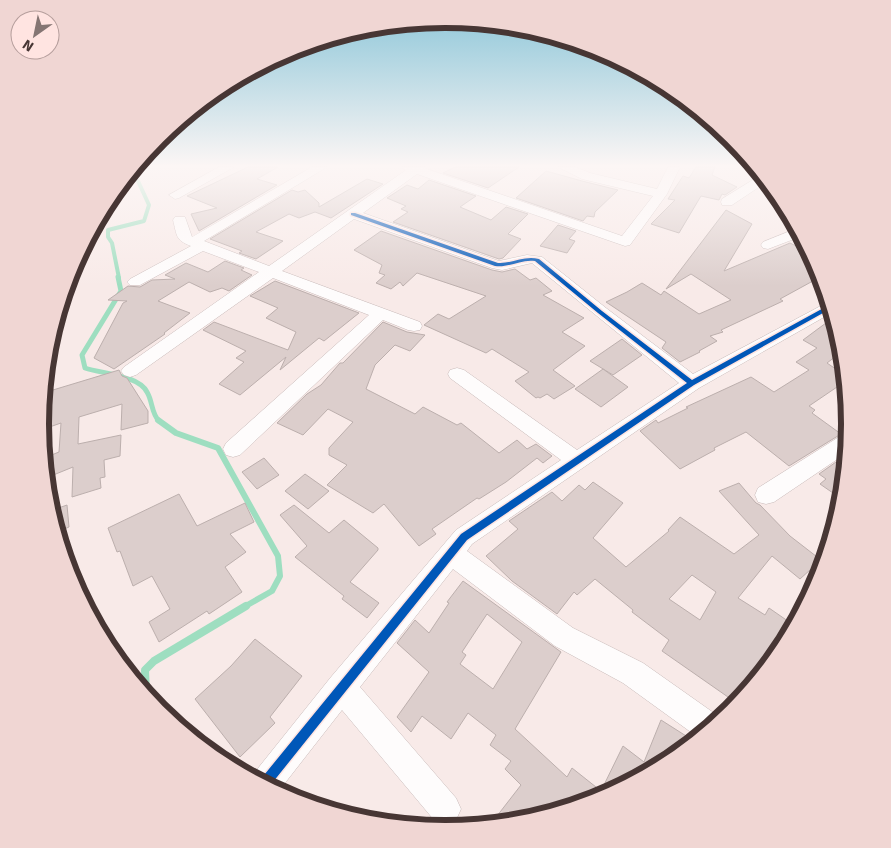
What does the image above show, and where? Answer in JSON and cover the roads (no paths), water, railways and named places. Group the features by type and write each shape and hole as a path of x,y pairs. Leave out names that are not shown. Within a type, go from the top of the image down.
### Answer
{"street":[{"path":"135,282 257,207"},
{"path":"130,371 363,207"},
{"path":"524,207 625,242 652,207"},
{"path":"353,214 497,265 502,266 530,258 537,260 600,312 692,383"},
{"path":"180,220 185,240 414,326"},
{"path":"768,245 794,235"},
{"path":"268,779 464,537 692,383 825,310"},
{"path":"233,449 381,313"},
{"path":"457,374 577,461"},
{"path":"766,495 841,446"},
{"path":"450,553 564,636 633,673 705,724"},
{"path":"341,687 445,809"}],"waterway":[{"path":"119,278 112,243 108,237 108,230 144,221 149,207"},
{"path":"118,277 121,291 82,355 85,368 119,376 142,386 149,396 159,421"},
{"path":"159,421 176,433 218,448 278,556 280,576 272,591 244,607"},
{"path":"146,683 145,670 154,661 246,606"}]}
